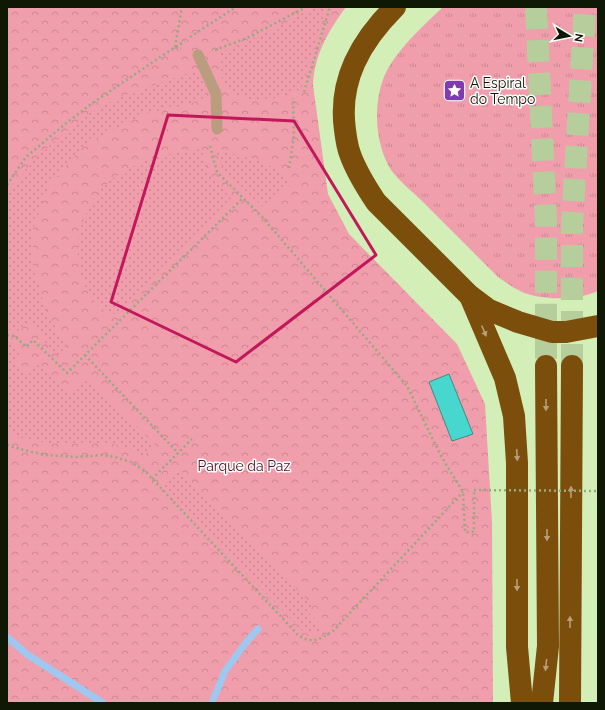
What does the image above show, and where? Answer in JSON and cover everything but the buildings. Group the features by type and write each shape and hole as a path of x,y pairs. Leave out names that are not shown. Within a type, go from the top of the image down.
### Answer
{"highway":[{"path":"395,7 365,43 351,69 346,89 344,107 344,122 349,152 361,178 376,202 469,295 489,310 518,322 552,332 566,332 598,326"},
{"path":"469,295 505,378 514,416 517,463 517,647 522,703"},
{"path":"542,703 548,646 546,366"},
{"path":"570,703 572,366"}],"lane":[{"path":"198,55 216,94 217,129"}],"path":[{"path":"175,47 182,7"},
{"path":"7,185 26,157 60,128 94,102 236,7"},
{"path":"175,47 198,55 220,49 247,38 306,7"},
{"path":"304,92 330,7"},
{"path":"289,168 294,136 293,98"},
{"path":"210,143 217,172 263,218 407,386 441,456 463,492 465,532 474,532 474,490 598,491"},
{"path":"7,335 15,336 26,347 33,340 67,373 243,198"},
{"path":"85,355 178,453"},
{"path":"152,479 192,439"},
{"path":"7,444 45,456 77,457 102,455 115,457 131,462 145,471 299,636 306,640 312,641 332,632 463,492"}],"highlighted area":[{"path":"168,115 294,121 376,255 236,362 111,302"}],"green space":[{"name":"Parque da Paz","path":"7,7 346,7 328,34 319,53 314,74 313,85 328,194 349,234 457,344 485,404 492,522 493,703 7,703"},
{"path":"314,7 327,7 301,89 291,94 271,99 252,100 244,98 229,89 220,72 220,53 278,27"},
{"path":"443,7 598,7 598,291 574,298 548,298 531,295 514,288 498,277 391,170 385,158 378,132 378,103 384,77 390,65 402,49"},
{"path":"192,72 202,79 206,86 205,98 187,105 146,113 84,145 48,187 33,229 33,265 45,308 66,347 58,355 44,342 47,338 31,320 18,331 7,329 7,197 24,172 34,160 64,133 92,112 122,96"},
{"path":"202,149 208,173 233,201 118,315 103,309 93,300 88,292 79,263 78,244 80,229 92,202 104,186 115,177 138,164 163,156"},
{"path":"216,152 238,155 257,160 274,168 292,181 265,209 224,170"},
{"path":"7,344 13,345 23,355 16,363 24,373 37,362 71,392 87,377 155,445 143,457 124,446 107,443 49,444 7,431"},
{"path":"179,469 312,605 307,611 324,629 316,633 306,634 161,487"}],"waterway":[{"path":"212,703 225,671 258,629"},
{"path":"7,637 28,655 103,703"}],"tunnel":[{"path":"536,7 546,222 546,366"},
{"path":"572,366 572,224 585,7"}],"place":[{"name":"A Espiral do Tempo","path":"455,91"}]}
